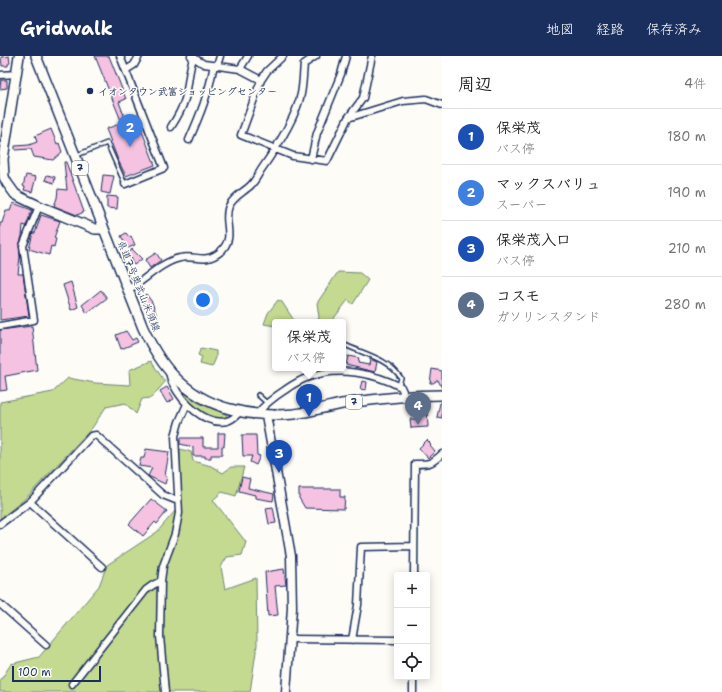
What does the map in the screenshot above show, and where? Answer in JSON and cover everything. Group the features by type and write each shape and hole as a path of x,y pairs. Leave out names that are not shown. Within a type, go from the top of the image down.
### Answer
{"main road":[{"path":"19,56 5,142 3,169 7,184 15,194 39,206 94,229 104,229"},
{"name":"県道7号奥武山米須線","path":"36,56 142,328 152,347 174,377 195,393 218,405 240,412 261,414 296,414 368,400 405,396 442,395"}],"street":[{"path":"120,56 164,168 125,184"},
{"path":"126,70 134,65 139,56"},
{"path":"189,140 202,110 215,66 220,56"},
{"path":"240,69 248,56"},
{"path":"284,56 267,71 261,80 241,135 293,156 327,161 348,118 363,98 372,56"},
{"path":"128,290 170,262 188,257 202,260 210,258 223,249 229,237 229,206 235,198 251,185 276,148 294,112 301,94 304,64 316,56"},
{"path":"311,159 317,133 341,74 346,56"},
{"path":"172,127 185,98 193,57 204,64 240,69 261,80"},
{"path":"0,75 16,74"},
{"path":"348,118 403,101 426,99 442,105"},
{"path":"0,326 34,320 23,246 39,206"},
{"path":"168,369 173,384 187,404 202,416 215,421 227,421 232,419 240,412"},
{"path":"286,692 292,608 291,556 261,414 267,403 299,381 309,376 320,374 338,372 359,373 399,386 404,391 405,396"},
{"path":"165,692 160,636 161,581 163,566 175,534 179,513 175,436 187,404"},
{"path":"0,524 30,502 91,436 96,435 163,495 178,501"},
{"path":"414,572 415,464 432,463 442,454"},
{"path":"30,502 102,567"},
{"path":"352,640 358,605 361,547 414,546"},
{"path":"72,684 146,590 161,581"},
{"path":"0,604 46,645"},
{"path":"290,640 394,640"},
{"path":"413,680 413,692"}],"lane":[{"path":"75,155 107,143 125,184"},
{"path":"346,345 392,367 401,378 399,386"},
{"path":"258,395 267,403"}],"green space":[{"path":"338,272 360,273 368,280 353,304 348,300 333,319 319,319 317,303"},
{"path":"278,300 282,302 293,319 272,319 272,325 264,324 268,313"},
{"path":"201,348 216,351 216,358 212,367 200,364 202,357 198,355"},
{"path":"151,361 165,382 151,398 142,399 136,414 125,403 106,407 92,428 26,498 0,519 0,402 53,392 68,378 95,383 130,385 129,370"},
{"path":"180,390 197,402 227,415 227,418 213,417 206,414 194,406"},
{"path":"180,449 191,452 193,461 211,466 223,473 231,467 244,467 236,496 222,492 213,500 246,542 242,555 227,557 221,567 225,589 256,578 257,645 250,692 0,692 0,681 11,664 39,657 99,586 107,565 157,532 181,504"}],"building":[{"path":"9,56 10,63 8,66 2,66 1,57"},
{"path":"95,56 109,56 126,99 119,102 126,121 136,117 137,118 155,165 126,176 106,129 122,123"},
{"path":"1,80 7,80 7,88 0,89"},
{"path":"51,129 62,152 53,160 34,157 31,149 15,150 15,146 29,145 37,142 35,136"},
{"path":"64,162 66,162 84,212 77,215 54,206 58,189 67,190"},
{"path":"26,175 36,177 32,192 24,190 25,187 23,186"},
{"path":"47,175 55,177 54,183 45,180"},
{"path":"103,175 114,176 110,194 101,192"},
{"path":"107,196 118,197 117,209 107,208"},
{"path":"13,203 32,210 26,226 23,225 19,246 20,257 18,274 23,274 29,316 0,320 0,223 2,223 6,210 10,211"},
{"path":"41,215 60,221 54,238 56,239 54,247 51,246 49,255 29,249 33,233 35,233"},
{"path":"126,233 129,237 131,236 135,245 128,248 121,236"},
{"path":"132,249 142,259 134,265 131,261 132,259 127,255"},
{"path":"156,253 161,260 150,268 145,260"},
{"path":"71,282 78,307 71,310 63,285"},
{"path":"101,290 107,298 87,313 82,305"},
{"path":"146,294 152,302 158,319 151,320 143,301 143,296"},
{"path":"32,326 37,370 5,376 7,390 0,391 0,330"},
{"path":"126,331 132,340 136,338 138,342 121,349 116,335"},
{"path":"348,356 359,358 358,363 369,365 370,359 377,362 375,372 346,365"},
{"path":"432,369 442,371 442,388 438,380 430,383"},
{"path":"362,381 367,382 366,390 360,389"},
{"path":"167,387 174,399 167,403 160,391"},
{"path":"440,403 442,403 442,418 437,417"},
{"path":"415,409 427,409 428,427 411,428 410,419 416,419"},
{"path":"218,433 225,433 224,447 222,446 222,455 211,455 211,458 205,458 205,456 193,456 193,447 180,444 180,438 203,438 203,447 218,447"},
{"path":"242,435 256,435 257,455 260,456 256,465 250,462 252,456 243,456"},
{"path":"427,440 435,451 428,458 419,448"},
{"path":"146,449 169,452 165,484 148,476 152,468 139,466 141,458 144,458"},
{"path":"242,477 250,479 248,488 274,494 273,501 255,498 255,495 239,491"},
{"path":"299,489 340,489 340,497 345,497 344,509 305,508 299,498"},
{"path":"151,499 167,511 157,524 155,522 143,536 129,524"},
{"path":"273,507 276,523 269,524 266,508"},
{"path":"284,569 286,585 275,586 278,615 268,616 265,572"}],"place":[{"name":"イオンタウン武富ショッピングセンター","path":"90,91"},
{"name":"マックスバリュ","path":"130,147"},
{"name":"保栄茂","path":"309,417"},
{"name":"コスモ","path":"418,425"},
{"name":"保栄茂入口","path":"279,473"}]}
